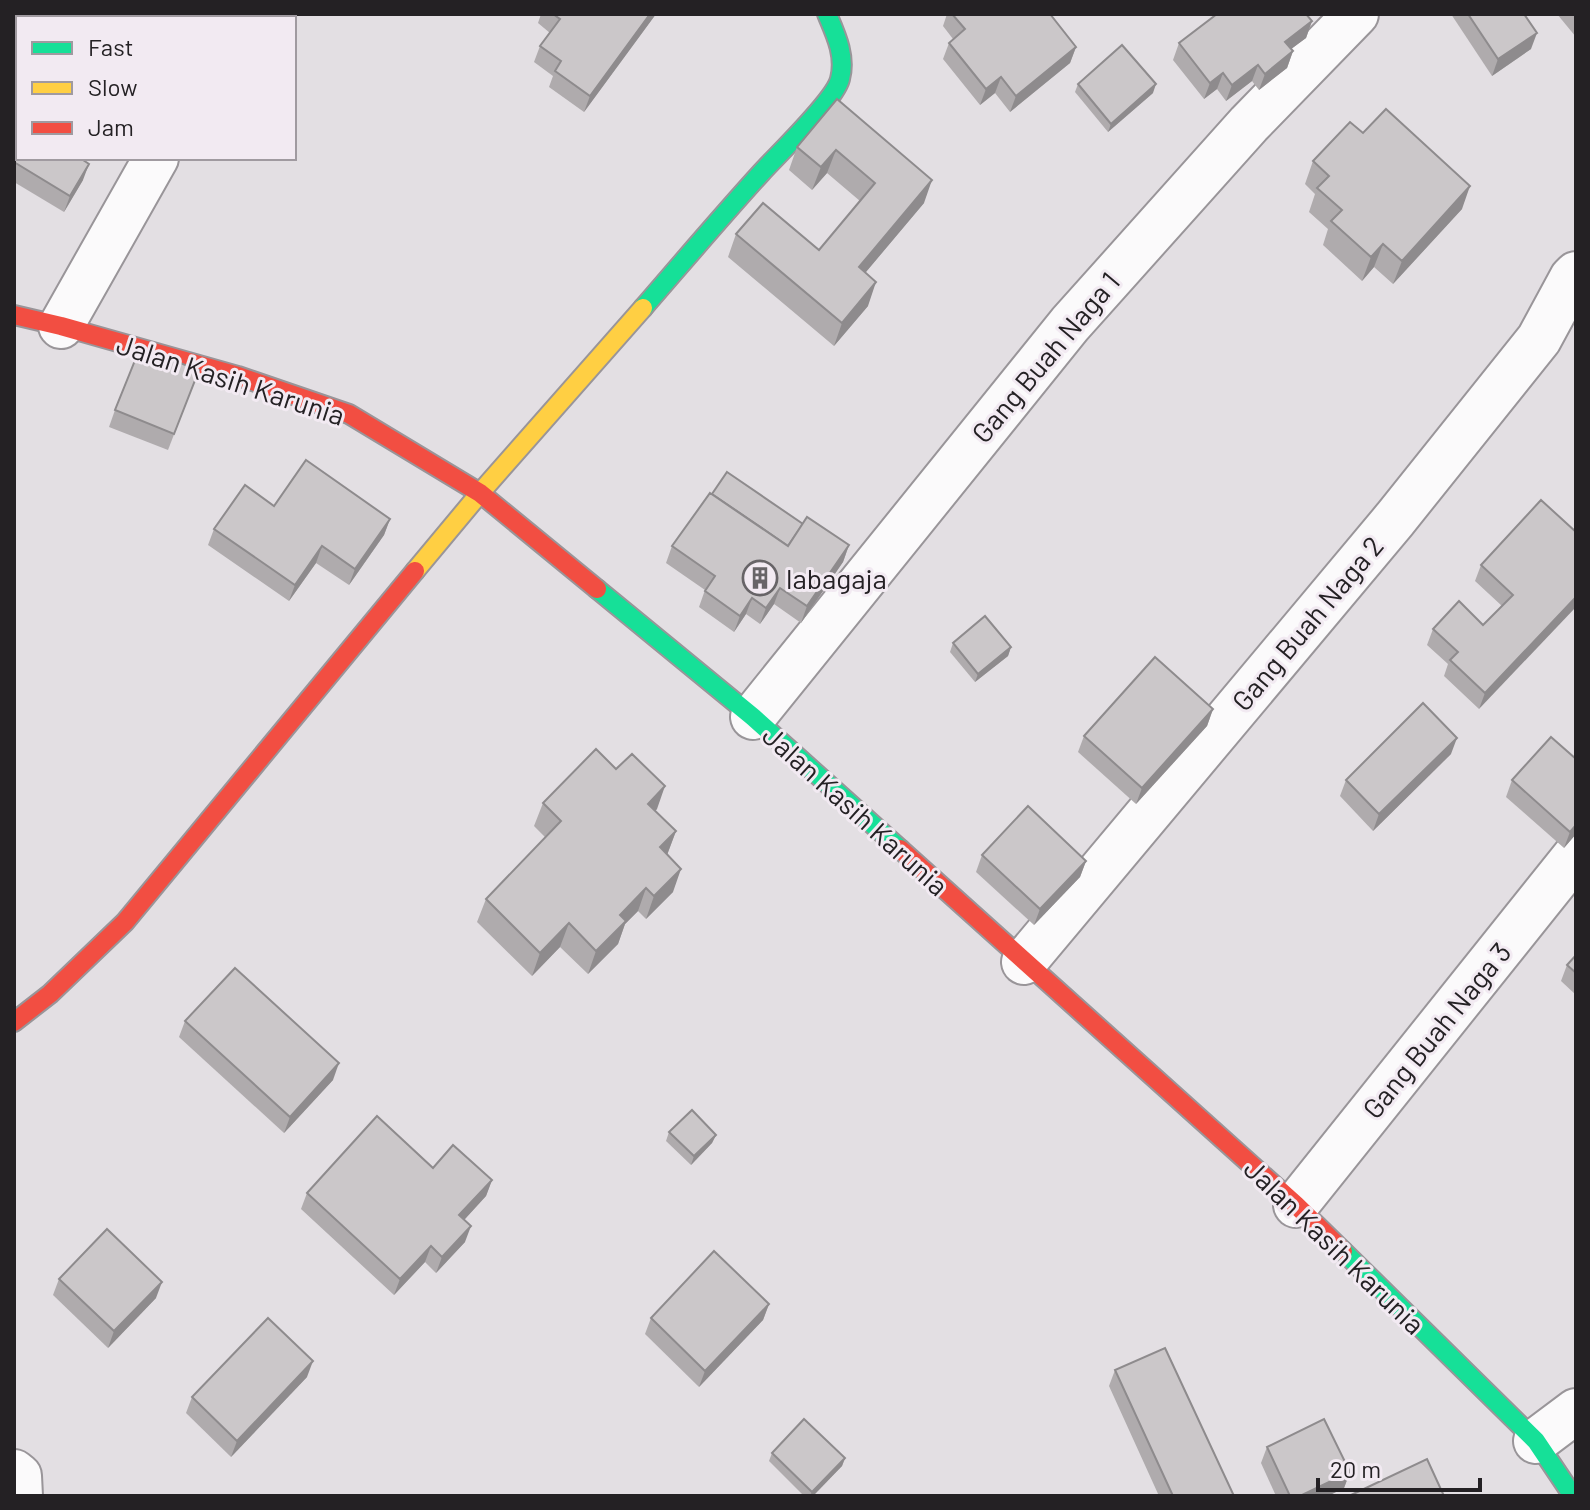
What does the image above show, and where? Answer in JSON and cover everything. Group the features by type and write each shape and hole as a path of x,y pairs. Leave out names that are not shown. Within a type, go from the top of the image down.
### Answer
{"street":[{"path":"14,1022 50,994 125,922 480,493 829,99 840,82 843,60 827,14"},
{"name":"Gang Buah Naga 1","path":"753,717 1070,324 1340,19"},
{"path":"61,326 155,160"},
{"name":"Gang Buah Naga 2","path":"1024,962 1395,519 1501,387 1539,339 1576,274"},
{"name":"Jalan Kasih Karunia","path":"14,315 238,376 349,414 480,493 753,717 1296,1205 1536,1441 1573,1496"},
{"name":"Gang Buah Naga 3","path":"1296,1205 1576,855"},
{"path":"1536,1441 1576,1411"},
{"path":"14,1472 19,1476 20,1496"}],"building":[{"path":"553,14 650,14 590,96 555,71 561,61 540,46 560,19"},
{"path":"952,14 1050,14 1076,47 1016,96 1001,77 986,89 949,43 965,29"},
{"path":"1217,14 1306,14 1312,21 1285,42 1293,51 1265,74 1258,65 1232,85 1223,73 1210,83 1179,43"},
{"path":"1468,14 1524,14 1537,33 1498,59"},
{"path":"1122,45 1156,84 1111,124 1078,84"},
{"path":"837,99 932,180 859,267 876,282 842,323 736,234 763,203 819,250 875,183 836,150 821,167 797,147"},
{"path":"1386,109 1470,186 1402,261 1383,244 1371,257 1331,221 1342,210 1317,188 1329,176 1313,161 1350,122 1363,133"},
{"path":"14,118 16,160 83,160 89,164 70,196 14,162"},
{"path":"140,348 199,370 174,434 115,410"},
{"path":"306,460 390,519 355,569 322,546 295,585 214,529 245,485 274,506"},
{"path":"727,472 803,524 788,546 712,494"},
{"name":"labagaja","path":"710,493 788,546 807,517 849,545 807,606 780,588 766,608 752,598 740,616 705,591 715,576 672,546"},
{"path":"1541,500 1576,532 1576,597 1485,693 1450,660 1458,652 1433,629 1459,601 1483,625 1513,595 1481,565"},
{"path":"985,616 1011,647 978,674 953,643"},
{"path":"1155,657 1213,709 1142,788 1084,736"},
{"path":"1423,703 1457,738 1379,814 1346,780"},
{"path":"1551,737 1576,759 1576,825 1570,832 1512,780"},
{"path":"596,749 616,769 632,754 665,786 648,804 676,831 660,847 681,869 654,896 646,888 620,915 626,921 596,951 569,923 540,953 486,899 561,821 543,803"},
{"path":"1028,806 1086,861 1040,909 982,855"},
{"path":"1576,955 1576,973 1567,965"},
{"path":"235,968 339,1063 290,1117 185,1021"},
{"path":"692,1110 716,1135 694,1156 669,1132"},
{"path":"377,1116 433,1168 453,1145 492,1180 459,1215 471,1226 442,1257 431,1246 400,1279 307,1193"},
{"path":"107,1229 162,1282 114,1331 59,1279"},
{"path":"714,1251 769,1304 705,1371 651,1318"},
{"path":"268,1318 313,1361 237,1441 192,1397"},
{"path":"1165,1348 1234,1496 1173,1496 1115,1370"},
{"path":"804,1419 845,1458 812,1492 772,1453"},
{"path":"1324,1419 1350,1472 1300,1496 1290,1496 1267,1447"},
{"path":"1427,1459 1444,1496 1349,1496"}],"traffic: fast":[{"path":"643,308 836,88 842,70 841,54 827,14"},
{"path":"597,589 753,717 900,849"},
{"path":"1343,1251 1536,1441 1573,1496"}],"traffic: slow":[{"path":"415,571 643,308"}],"traffic: jam":[{"path":"14,315 238,376 349,414 480,493 597,589"},
{"path":"14,1022 50,994 125,922 415,571"},
{"path":"900,849 1296,1205 1343,1251"}],"place":[{"name":"labagaja","path":"760,578"}]}
